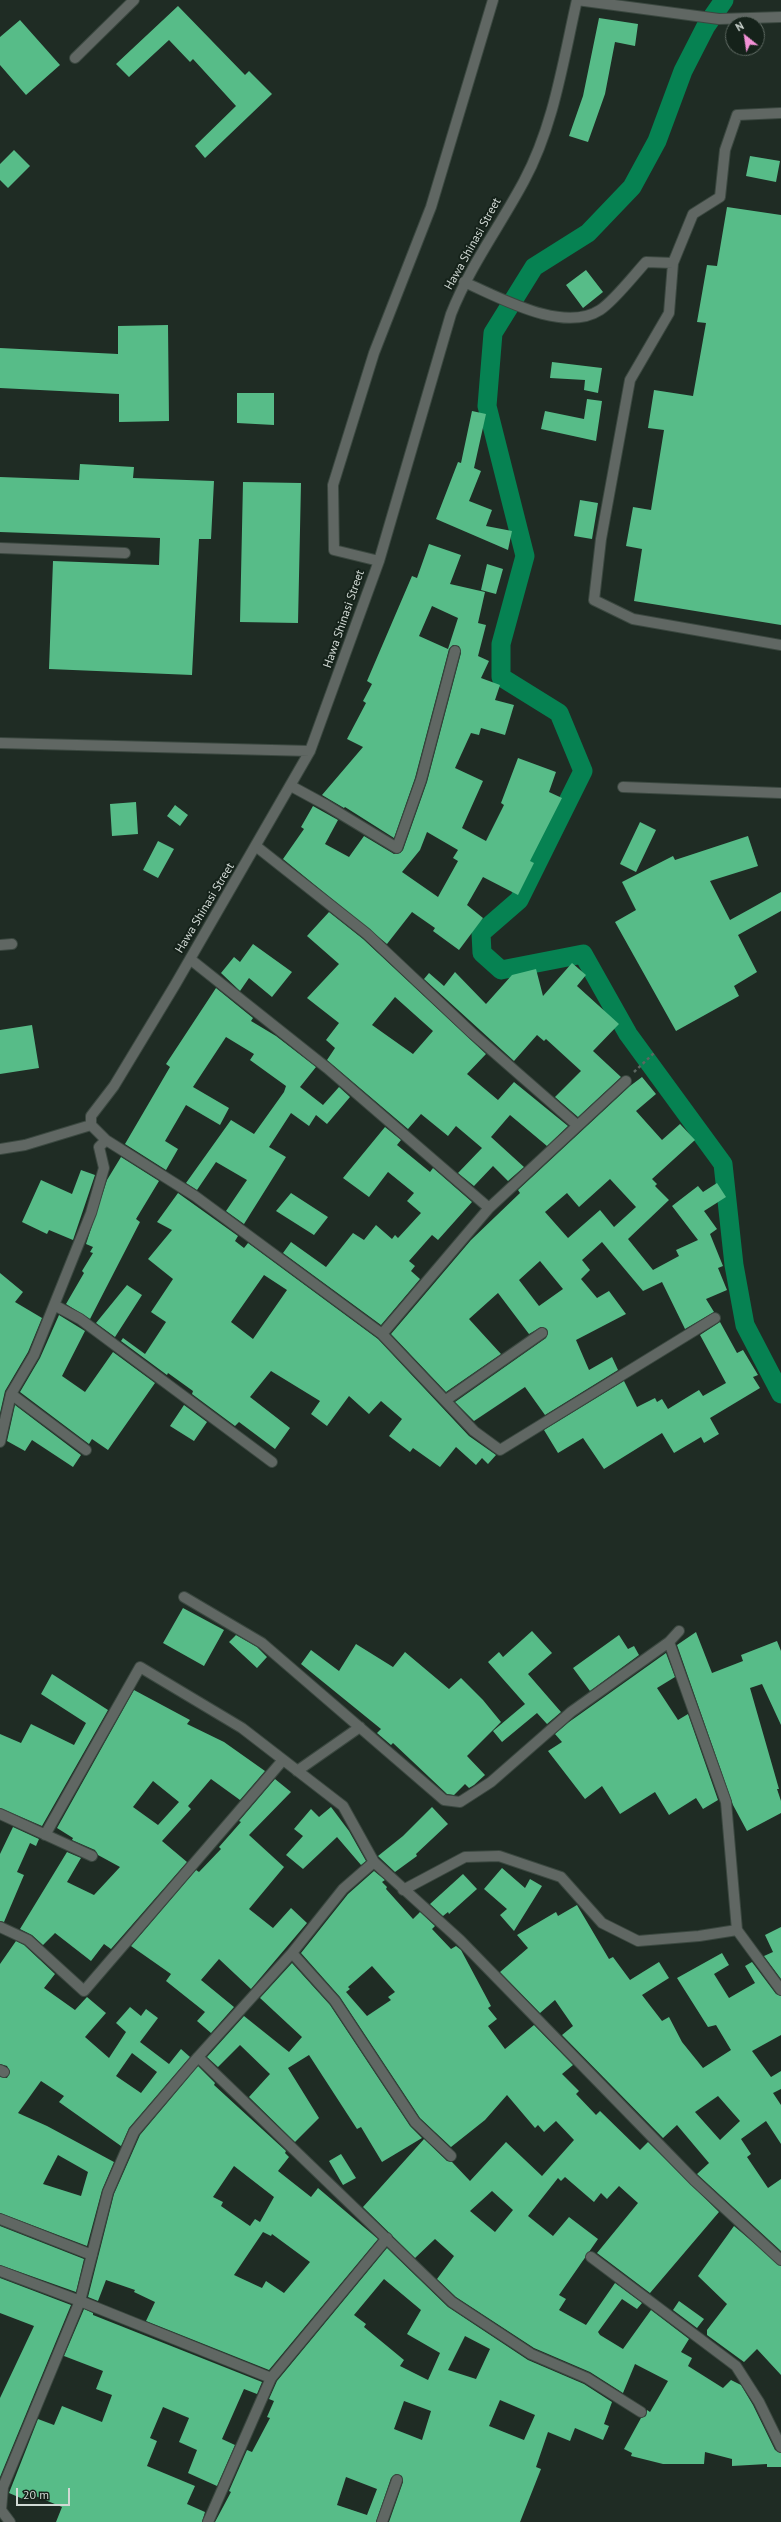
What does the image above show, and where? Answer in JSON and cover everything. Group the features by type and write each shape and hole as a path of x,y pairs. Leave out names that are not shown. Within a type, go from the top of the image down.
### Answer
{"street":[{"path":"75,58 134,0"},
{"path":"379,561 334,550 333,485 374,353 431,207 493,0"},
{"path":"577,0 719,19 781,17"},
{"name":"Hawa Shinasi Street","path":"91,1125 91,1116 114,1086 190,960 257,847 310,751 379,561 451,314 464,282 524,180 550,118 577,0"},
{"path":"781,113 737,115 725,150 720,197 693,214 672,263 669,313 630,380 601,539 594,600 633,619 781,645"},
{"path":"464,282 540,314 574,318 599,311 646,262 672,263"},
{"path":"0,548 125,553"},
{"path":"291,786 326,805 397,848 421,780 456,651"},
{"path":"0,743 310,751"},
{"path":"622,787 781,793"},
{"path":"257,847 367,934 473,1034 577,1124"},
{"path":"0,946 12,944"},
{"path":"190,960 327,1068 489,1208"},
{"path":"382,1334 489,1208 577,1124 626,1081"},
{"path":"0,1149 25,1145 91,1125 106,1140 194,1196 382,1334 474,1431 500,1450 715,1318"},
{"path":"0,1442 11,1394 34,1355 56,1306 91,1214 104,1168 99,1147 106,1140"},
{"path":"56,1306 80,1319 272,1462"},
{"path":"446,1400 542,1333"},
{"path":"11,1394 86,1450"},
{"path":"184,1596 262,1643 444,1800 460,1802 491,1782 571,1712 668,1642 679,1631"},
{"path":"668,1642 726,1802 737,1930 781,1990"},
{"path":"45,1835 140,1667 242,1728 343,1806 374,1862 403,1890 460,1940 694,2180 781,2260"},
{"path":"297,1771 360,1727"},
{"path":"0,1927 28,1940 84,1991 283,1760"},
{"path":"0,1814 92,1856"},
{"path":"403,1890 465,1857 499,1856 561,1877 602,1924 638,1941 699,1936 737,1930"},
{"path":"10,2522 0,2510 3,2487 57,2361 80,2301 108,2192 134,2132 198,2057 292,1953 343,1889 374,1862"},
{"path":"292,1953 335,2001 414,2122 451,2156"},
{"path":"198,2057 452,2302 531,2354 587,2378 641,2412"},
{"path":"0,2219 92,2255"},
{"path":"208,2522 271,2378 387,2238"},
{"path":"591,2257 736,2366 759,2402 781,2448"},
{"path":"0,2272 80,2301 271,2378"},
{"path":"382,2522 397,2480"}],"path":[{"path":"626,1081 654,1053"}],"building":[{"path":"178,6 245,75 249,71 272,94 205,158 195,146 236,106 193,59 190,62 169,40 129,77 116,64"},
{"path":"599,18 638,24 635,46 615,42 605,94 588,142 569,136 583,96"},
{"path":"20,20 60,65 26,95 0,65 0,37"},
{"path":"14,150 30,166 8,188 0,180 0,164"},
{"path":"750,156 780,161 776,182 746,176"},
{"path":"727,207 781,215 781,625 634,601 642,549 626,546 633,507 651,510 664,430 648,428 654,390 693,396 706,323 697,322 707,265 717,266"},
{"path":"586,270 603,292 583,308 566,285"},
{"path":"168,325 169,421 119,422 119,394 0,388 0,348 118,354 118,326"},
{"path":"552,362 602,368 598,393 584,390 585,380 550,378"},
{"path":"237,393 274,393 274,425 237,423"},
{"path":"587,399 602,401 596,441 541,429 545,411 584,419"},
{"path":"472,411 486,414 474,468 481,471 469,501 492,510 486,526 512,531 508,550 436,519 458,462 461,463"},
{"path":"80,464 134,467 133,478 214,481 211,539 199,539 192,675 49,669 53,561 159,565 160,538 0,532 0,477 79,480"},
{"path":"243,482 301,483 298,623 240,622"},
{"path":"580,500 598,503 592,539 574,536"},
{"path":"429,544 461,555 450,584 485,592 478,623 486,625 478,656 489,661 481,678 500,685 495,700 514,705 505,735 481,728 479,735 471,733 455,768 483,781 462,828 486,841 504,805 501,803 518,758 556,772 549,792 562,798 530,861 534,863 518,895 483,877 467,905 483,918 459,950 433,931 435,928 412,912 387,944 283,859 304,829 301,827 313,806 338,820 325,844 349,857 364,836 394,854 400,853 403,850 427,782 461,653 459,646 453,645 449,649 415,778 394,838 345,807 344,808 322,795 363,747 347,739 366,703 363,701 372,684 367,681 412,576 417,578","holes":["432,606 458,618 448,649 419,636","427,832 458,850 453,858 458,861 438,897 402,872 420,850"]},
{"path":"487,564 503,569 496,594 481,590"},
{"path":"136,802 138,834 112,836 110,804"},
{"path":"175,805 188,815 180,826 167,816"},
{"path":"640,822 656,830 636,872 620,864"},
{"path":"748,836 758,866 710,881 730,920 781,892 781,911 738,935 757,972 734,986 739,996 676,1031 615,922 636,910 622,882 673,856 675,860"},
{"path":"158,841 174,849 158,878 143,870"},
{"path":"329,912 363,939 486,1054 467,1074 498,1100 514,1082 568,1126 547,1146 510,1115 491,1137 524,1167 508,1181 493,1166 474,1186 458,1173 482,1148 456,1126 448,1136 421,1114 408,1129 327,1060 335,1048 326,1040 339,1023 307,998 339,964 307,936","holes":["395,997 433,1031 413,1054 372,1025"]},
{"path":"253,944 292,972 272,997 249,978 240,991 221,973 234,957 240,962"},
{"path":"572,963 586,975 577,986 619,1024 593,1051 621,1077 578,1117 555,1097 581,1071 546,1039 544,1041 537,1035 514,1061 424,979 429,973 444,986 455,972 486,1004 512,975 536,969 543,996"},
{"path":"216,988 253,1018 251,1021 276,1036 316,1067 300,1087 323,1105 339,1087 350,1097 327,1124 316,1115 309,1126 291,1113 269,1147 286,1157 244,1224 226,1211 247,1180 216,1162 197,1190 186,1183 231,1120 254,1134 284,1092 286,1086 250,1060 254,1054 226,1037 193,1087 229,1108 220,1125 186,1105 165,1141 178,1149 166,1170 125,1144 170,1067 166,1064"},
{"path":"32,1025 39,1068 0,1074 0,1030"},
{"path":"642,1077 656,1094 636,1111 662,1140 680,1124 695,1140 652,1179 657,1184 655,1186 669,1200 628,1239 653,1270 679,1256 676,1250 698,1240 672,1206 698,1186 703,1192 717,1183 726,1197 704,1211 717,1229 710,1234 723,1266 718,1268 727,1290 706,1299 714,1312 685,1329 662,1282 643,1291 602,1242 582,1260 590,1270 581,1279 597,1298 609,1291 626,1314 576,1340 589,1370 612,1357 618,1370 545,1415 525,1387 474,1421 455,1402 546,1338 548,1333 547,1329 541,1327 529,1334 498,1293 469,1319 501,1354 446,1392 391,1334 471,1240 520,1193 518,1190 630,1086","holes":["610,1179 636,1207 614,1227 600,1210 568,1238 545,1212 567,1193 579,1207","540,1261 563,1289 539,1306 519,1280"]},
{"path":"385,1127 401,1140 397,1145 430,1172 433,1168 472,1202 438,1240 432,1235 409,1261 415,1266 411,1271 420,1279 381,1325 283,1253 291,1242 326,1267 353,1233 364,1240 376,1225 392,1239 395,1235 398,1238 421,1213 407,1201 414,1193 388,1172 369,1197 343,1178"},
{"path":"121,1157 159,1181 136,1219 140,1222 90,1319 66,1304 84,1273 82,1271 93,1253 90,1252 93,1247 86,1244 107,1180"},
{"path":"81,1170 95,1175 73,1240 49,1230 47,1234 22,1222 41,1180 72,1194"},
{"path":"178,1193 238,1236 235,1241 244,1248 248,1243 378,1339 469,1436 496,1455 488,1464 482,1458 476,1465 456,1447 440,1467 413,1448 410,1452 389,1436 402,1419 381,1401 369,1414 349,1396 327,1426 311,1414 320,1401 271,1371 250,1397 290,1428 275,1449 239,1422 235,1426 192,1394 193,1391 168,1373 167,1375 121,1341 123,1338 145,1354 166,1322 151,1312 173,1279 148,1259 172,1230 157,1222","holes":["264,1275 287,1290 253,1339 231,1322"]},
{"path":"291,1193 328,1217 314,1235 276,1211"},
{"path":"0,1273 23,1292 15,1302 42,1318 28,1352 5,1391 0,1413"},
{"path":"127,1285 142,1295 115,1337 96,1323"},
{"path":"59,1315 85,1331 62,1376 85,1392 113,1352 155,1383 108,1450 92,1439 89,1444 20,1392 40,1358"},
{"path":"720,1322 737,1353 743,1350 758,1375 753,1377 760,1388 710,1418 719,1434 704,1443 701,1437 674,1453 662,1433 604,1469 583,1438 558,1453 544,1430 624,1381 637,1407 655,1398 657,1402 662,1399 668,1409 699,1390 703,1396 726,1383 700,1335"},
{"path":"15,1405 81,1455 73,1467 32,1440 25,1451 7,1441"},
{"path":"184,1405 207,1422 194,1441 170,1426"},
{"path":"183,1608 224,1630 204,1666 163,1643"},
{"path":"532,1631 552,1653 528,1674 561,1712 547,1724 537,1713 502,1742 493,1731 525,1704 488,1662 499,1652 503,1657"},
{"path":"696,1632 712,1673 743,1661 741,1655 777,1641 781,1651 781,1725 762,1684 750,1688 779,1789 777,1789 781,1801 781,1813 747,1831 733,1805 677,1645"},
{"path":"236,1635 257,1647 267,1657 257,1668 229,1642"},
{"path":"619,1635 628,1649 634,1646 639,1655 590,1691 573,1668"},
{"path":"356,1644 393,1667 405,1652 449,1689 461,1678 483,1700 501,1722 467,1756 485,1775 474,1785 469,1788 465,1784 454,1795 447,1794 393,1743 391,1745 377,1733 381,1729 301,1664 311,1650 339,1671"},
{"path":"666,1653 675,1677 657,1688 678,1720 688,1714 718,1800 703,1809 696,1798 669,1815 655,1792 620,1814 602,1786 585,1799 548,1751 562,1742 555,1734 569,1722"},
{"path":"52,1674 108,1710 42,1826 0,1808 0,1734 21,1743 31,1724 74,1745 86,1723 41,1694"},
{"path":"134,1690 190,1720 187,1724 224,1742 265,1771 240,1800 211,1779 188,1806 191,1809 162,1841 187,1862 111,1949 104,1944 91,1961 55,1933 43,1945 32,1935 20,1929 67,1852 81,1858 67,1882 94,1895 120,1867 98,1855 95,1850 72,1840 73,1838 57,1828","holes":["153,1781 179,1802 158,1825 133,1807"]},
{"path":"275,1779 291,1792 249,1835 284,1867 249,1909 273,1928 291,1908 307,1923 251,1989 219,1959 201,1980 234,2007 211,2033 197,2021 205,2012 166,1981 171,1974 131,1946 196,1870 199,1872 221,1849 219,1847 241,1822 239,1821"},
{"path":"331,1807 349,1831 366,1861 361,1865 337,1837 303,1869 286,1855 303,1836 294,1829 311,1809 319,1817"},
{"path":"432,1807 448,1824 416,1854 417,1856 395,1872 378,1856 403,1836"},
{"path":"13,1827 39,1839 36,1846 30,1843 17,1872 24,1875 4,1922 0,1921 0,1854"},
{"path":"502,1868 525,1888 530,1879 542,1886 514,1931 500,1915 507,1909 484,1889"},
{"path":"374,1871 385,1880 382,1882 387,1887 386,1889 413,1919 420,1912 435,1926 432,1929 451,1949 456,1946 461,1950 491,2006 488,2008 497,2019 488,2026 505,2049 534,2025 573,2065 562,2074 579,2091 576,2094 596,2115 600,2111 640,2150 648,2142 719,2212 650,2293 597,2253 638,2203 619,2186 607,2199 601,2193 594,2202 565,2177 561,2181 558,2178 528,2216 553,2236 569,2217 598,2239 559,2295 566,2299 559,2310 586,2325 615,2283 642,2303 637,2309 622,2299 598,2332 600,2335 623,2349 651,2310 689,2339 681,2352 692,2358 688,2366 723,2388 731,2380 741,2385 753,2405 775,2450 781,2453 781,2467 767,2467 767,2464 732,2466 732,2459 705,2452 704,2464 663,2464 631,2456 632,2453 624,2449 641,2418 646,2416 647,2410 650,2412 668,2381 635,2364 623,2393 590,2372 534,2348 456,2297 437,2279 454,2256 435,2239 415,2258 363,2207 424,2139 447,2161 452,2162 470,2181 506,2142 542,2176 574,2140 556,2121 544,2132 538,2125 535,2128 507,2095 485,2120 451,2147 420,2118 340,1997 301,1953 348,1894","holes":["372,1966 395,1992 388,1997 391,2000 367,2016 346,1992 350,1989 348,1987","492,2191 513,2210 495,2232 470,2211"]},
{"path":"463,1874 477,1889 449,1914 448,1912 443,1916 430,1904"},
{"path":"577,1905 609,1959 613,1957 630,1980 659,1962 669,1978 642,1995 662,2021 669,2017 682,2042 703,2068 731,2050 716,2025 708,2027 677,1978 722,1953 729,1965 714,1974 729,1998 755,1983 745,1966 752,1962 776,1994 781,1996 781,2035 752,2051 771,2077 781,2071 781,2089 773,2093 781,2105 781,2144 766,2121 741,2139 751,2154 747,2157 768,2188 781,2179 781,2251 697,2174 709,2163 677,2125 663,2138 562,2035 573,2026 555,2000 540,2013 500,1972 528,1948 517,1935 556,1912 558,1916","holes":["718,2096 740,2121 720,2140 695,2112"]},
{"path":"781,1927 781,1979 764,1956 773,1952 765,1935"},
{"path":"16,1941 24,1945 55,1974 44,1988 75,2010 87,1997 106,2013 85,2037 109,2058 126,2032 116,2023 130,2007 141,2016 146,2009 158,2018 140,2042 169,2064 181,2049 190,2057 129,2128 121,2146 59,2102 64,2096 41,2081 18,2113 47,2126 114,2162 102,2190 87,2246 0,2213 0,2077 7,2078 10,2072 7,2066 0,2064 0,1964","holes":["132,2053 157,2072 141,2093 116,2076","58,2155 88,2172 81,2196 43,2184"]},
{"path":"292,1963 330,2005 410,2126 422,2138 382,2162 361,2127 357,2129 309,2055 288,2068 319,2118 295,2142 249,2097 270,2074 240,2045 218,2067 207,2057 244,2016 289,2052 302,2037 260,1998"},
{"path":"198,2066 215,2083 214,2085 286,2151 285,2153 289,2157 278,2171 311,2197 318,2188 378,2239 269,2370 146,2321 155,2302 134,2292 135,2290 106,2280 98,2301 88,2297 114,2194 140,2135","holes":["234,2166 274,2197 260,2222 255,2219 250,2226 221,2206 223,2202 213,2197","263,2232 271,2236 272,2234 310,2262 284,2293 266,2281 262,2288 234,2275"]},
{"path":"341,2154 356,2178 343,2185 329,2161"},
{"path":"0,2226 84,2259 76,2292 0,2265"},
{"path":"734,2226 781,2266 781,2375 757,2349 744,2362 707,2335 707,2330 727,2304 698,2276"},
{"path":"387,2248 448,2307 528,2360 584,2384 612,2402 604,2424 609,2426 603,2440 575,2428 570,2441 548,2432 536,2467 541,2469 520,2522 389,2522 403,2482 402,2476 396,2474 391,2478 376,2522 215,2522 231,2492 229,2491 247,2450 252,2452 270,2418 267,2417 274,2401 269,2399 277,2381","holes":["384,2279 421,2310 407,2334 440,2353 428,2380 400,2366 404,2360 364,2327 366,2324 354,2315","465,2336 490,2349 476,2379 448,2370","500,2400 535,2415 524,2440 489,2426","404,2401 431,2411 422,2440 394,2429","346,2477 377,2489 367,2515 337,2505"]},
{"path":"0,2278 71,2305 0,2477 0,2398 34,2326 0,2313"},
{"path":"679,2301 704,2319 697,2328 673,2310"},
{"path":"84,2309 93,2313 93,2315 262,2382 257,2394 244,2389 222,2439 235,2445 217,2486 188,2473 197,2450 179,2442 189,2418 163,2407 150,2438 157,2441 147,2466 195,2486 187,2504 205,2512 202,2522 56,2522 62,2507 26,2492 23,2499 9,2493 38,2419 54,2425 62,2406 102,2422 112,2395 96,2389 103,2371 64,2356"}],"waterway":[{"path":"724,0 706,26 683,71 657,141 632,187 588,233 534,267 493,333 487,406 525,556 501,644 501,677 559,713 583,771 519,900 481,933 482,953 501,970 583,954 628,1034 723,1164 734,1265 745,1325 781,1394"}]}
